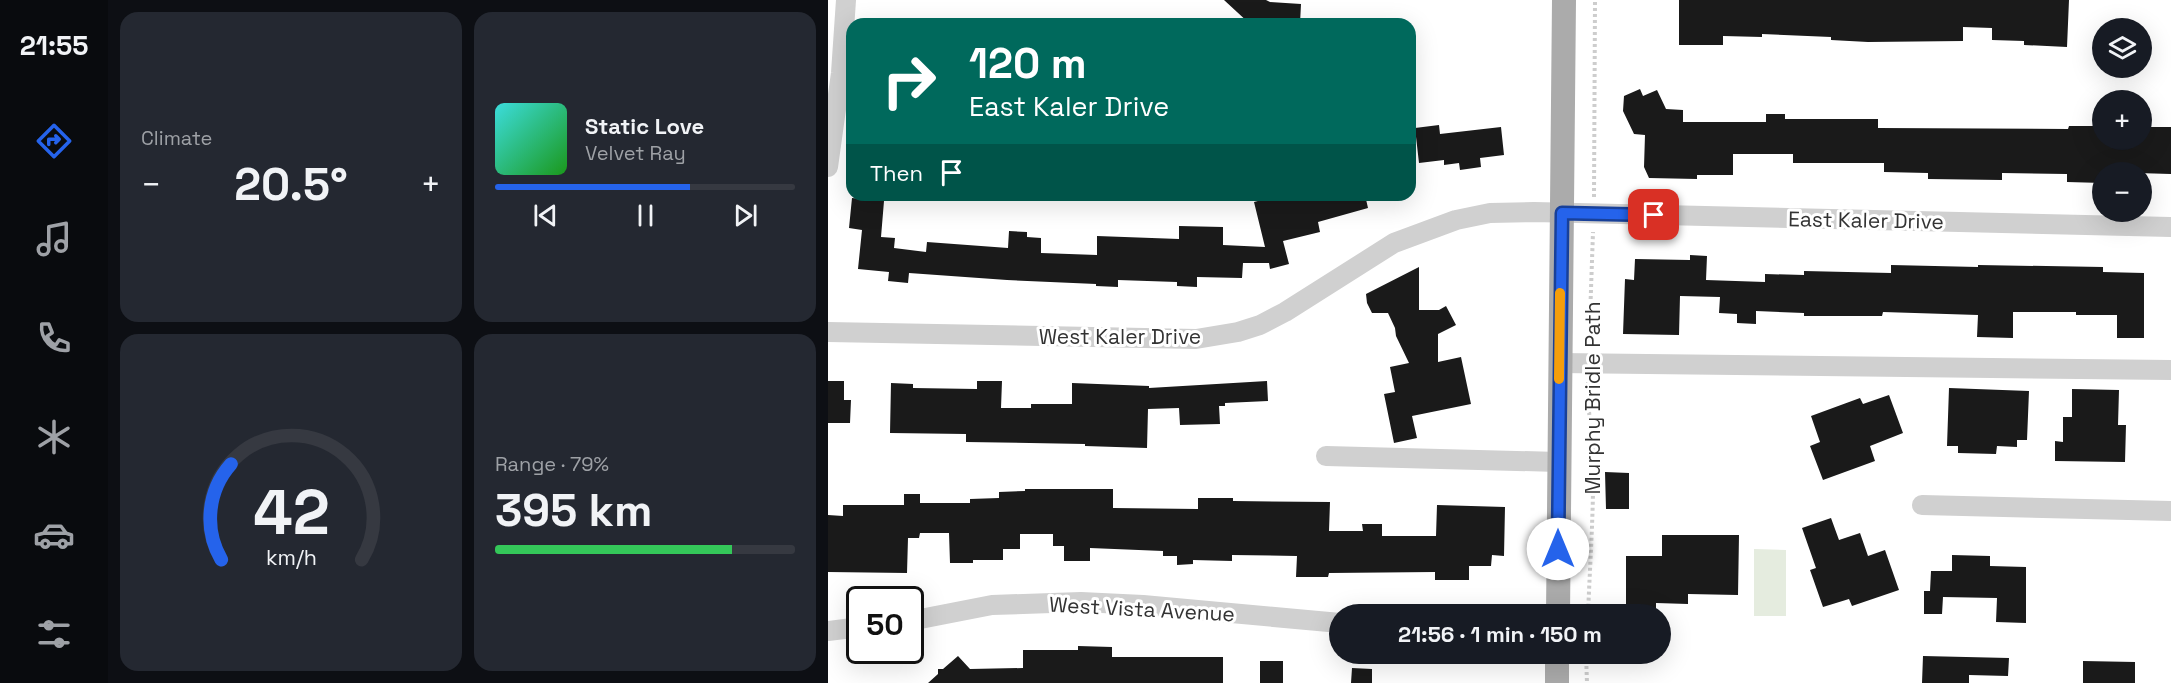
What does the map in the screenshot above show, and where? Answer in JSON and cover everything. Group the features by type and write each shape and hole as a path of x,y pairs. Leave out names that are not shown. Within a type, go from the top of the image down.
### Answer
{"main road":[{"path":"1558,604 1564,0"},
{"path":"1557,664 1557,683"}],"street":[{"path":"828,167 846,0"},
{"name":"West Kaler Drive","path":"828,332 1196,339 1238,332 1260,325 1285,312 1394,243 1456,220 1490,213 1562,213"},
{"name":"East Kaler Drive","path":"1562,213 2171,227"},
{"path":"1559,363 2171,370"},
{"path":"1326,456 1558,462"},
{"path":"1922,505 2171,511"},
{"name":"West Vista Avenue","path":"924,618 992,604 1081,602 1143,605 1329,622"},
{"path":"828,630 846,628"}],"path":[{"name":"Murphy Bridle Path","path":"1588,604 1593,459 1592,424 1587,400 1593,214 1595,0"},
{"path":"1586,664 1587,683"}],"shaded area":[{"path":"1754,549 1786,550 1786,616 1754,616"}],"building":[{"path":"1224,0 1266,0 1301,4 1300,18 1244,18"},
{"path":"1679,0 2069,0 2067,47 2024,45 2024,41 1992,40 1992,28 1963,27 1963,41 1868,42 1831,40 1831,37 1762,34 1762,37 1723,36 1723,45 1679,45"},
{"path":"1640,89 1643,96 1657,90 1666,109 1683,110 1683,122 1766,122 1766,114 1785,114 1785,119 1878,119 1878,128 2068,129 2069,126 2092,126 2092,150 2152,150 2152,127 2171,127 2171,174 2152,173 2152,162 2092,162 2092,183 2067,182 2067,174 2002,173 2002,180 1928,179 1928,173 1884,172 1884,163 1793,163 1793,154 1733,154 1733,175 1697,175 1697,179 1649,178 1644,167 1645,135 1634,134 1623,111 1624,96"},
{"path":"1439,125 1440,134 1501,127 1504,155 1480,158 1481,167 1460,170 1459,163 1444,165 1444,160 1419,163 1416,128"},
{"path":"852,201 884,201 881,237 895,238 894,248 926,252 927,242 1008,248 1009,231 1027,232 1027,237 1041,238 1041,253 1097,255 1097,236 1179,239 1179,226 1223,227 1223,245 1265,247 1254,202 1366,201 1368,208 1318,222 1320,232 1283,241 1289,264 1270,269 1269,263 1243,263 1242,278 1197,277 1197,287 1177,286 1177,282 1118,280 1118,287 909,273 908,283 888,281 889,272 858,269 862,230 849,228"},
{"path":"1690,255 1707,256 1706,280 1765,282 1765,274 1804,275 1804,271 1891,273 1891,265 2103,267 2103,272 2144,273 2144,338 2117,338 2117,315 2076,315 2076,312 2013,312 2013,338 1977,337 1978,315 1883,312 1882,316 1804,316 1804,313 1756,311 1756,324 1737,323 1737,314 1719,313 1720,297 1680,296 1679,335 1623,334 1625,279 1634,280 1635,259 1690,260"},
{"path":"1419,267 1419,310 1439,310 1446,306 1456,325 1438,334 1438,362 1461,357 1471,404 1412,416 1417,438 1394,443 1384,394 1395,392 1390,367 1409,363 1388,313 1372,313 1366,294"},
{"path":"828,381 844,381 844,400 851,400 850,423 828,423"},
{"path":"977,381 1002,381 1001,408 1031,408 1031,404 1072,404 1072,383 1149,386 1149,388 1267,381 1268,401 1225,403 1225,406 1219,406 1220,424 1180,425 1179,408 1148,409 1147,448 1085,446 1085,444 966,442 966,434 890,433 891,383 913,384 913,388 977,389"},
{"path":"1949,388 2029,391 2027,440 2017,440 2017,447 1997,446 1996,454 1958,453 1958,446 1947,446"},
{"path":"2072,389 2119,390 2118,425 2126,425 2125,462 2055,461 2055,441 2063,442 2063,417 2072,417"},
{"path":"1889,395 1903,433 1870,446 1875,461 1823,480 1810,446 1820,442 1811,416 1860,398 1863,404"},
{"path":"1605,472 1629,473 1629,509 1606,509"},
{"path":"1025,489 1113,489 1113,508 1198,509 1198,498 1233,498 1233,501 1330,502 1329,531 1363,531 1362,524 1382,524 1382,536 1436,536 1437,505 1505,507 1504,556 1492,555 1491,566 1469,566 1469,580 1435,580 1435,572 1329,573 1328,577 1296,577 1297,556 1232,555 1232,561 1193,560 1193,564 1177,565 1177,556 1163,556 1163,551 1090,548 1090,561 1064,561 1064,546 1053,546 1053,534 1020,534 1020,549 1003,549 1003,560 950,563 949,533 920,533 919,538 908,538 907,573 828,572 828,515 843,516 843,505 904,505 904,494 920,494 920,503 970,503 970,499 999,498 999,492 1025,491"},
{"path":"1831,518 1839,540 1860,533 1868,556 1885,550 1899,590 1852,606 1849,599 1823,607 1810,570 1816,568 1802,528"},
{"path":"1662,535 1739,535 1738,595 1688,594 1688,604 1626,604 1626,556 1662,556"},
{"path":"1952,555 1990,556 1990,566 2026,567 2026,623 1996,622 1997,598 1943,597 1942,614 1924,614 1924,591 1930,591 1931,571 1952,571"},
{"path":"1078,646 1112,647 1112,657 1223,657 1223,683 928,683 938,674 938,669 943,669 958,656 970,669 1023,668 1023,650 1078,650"},
{"path":"1923,656 2009,658 2008,676 1969,675 1969,683 1922,683"},
{"path":"1260,661 1283,661 1283,683 1260,683"},
{"path":"2083,661 2135,662 2135,683 2083,683"},
{"path":"1352,668 1372,669 1372,683 1351,683"}],"slow traffic":[{"path":"1559,379 1560,293"}],"route":[{"path":"1558,549 1562,213 1654,215"}]}
